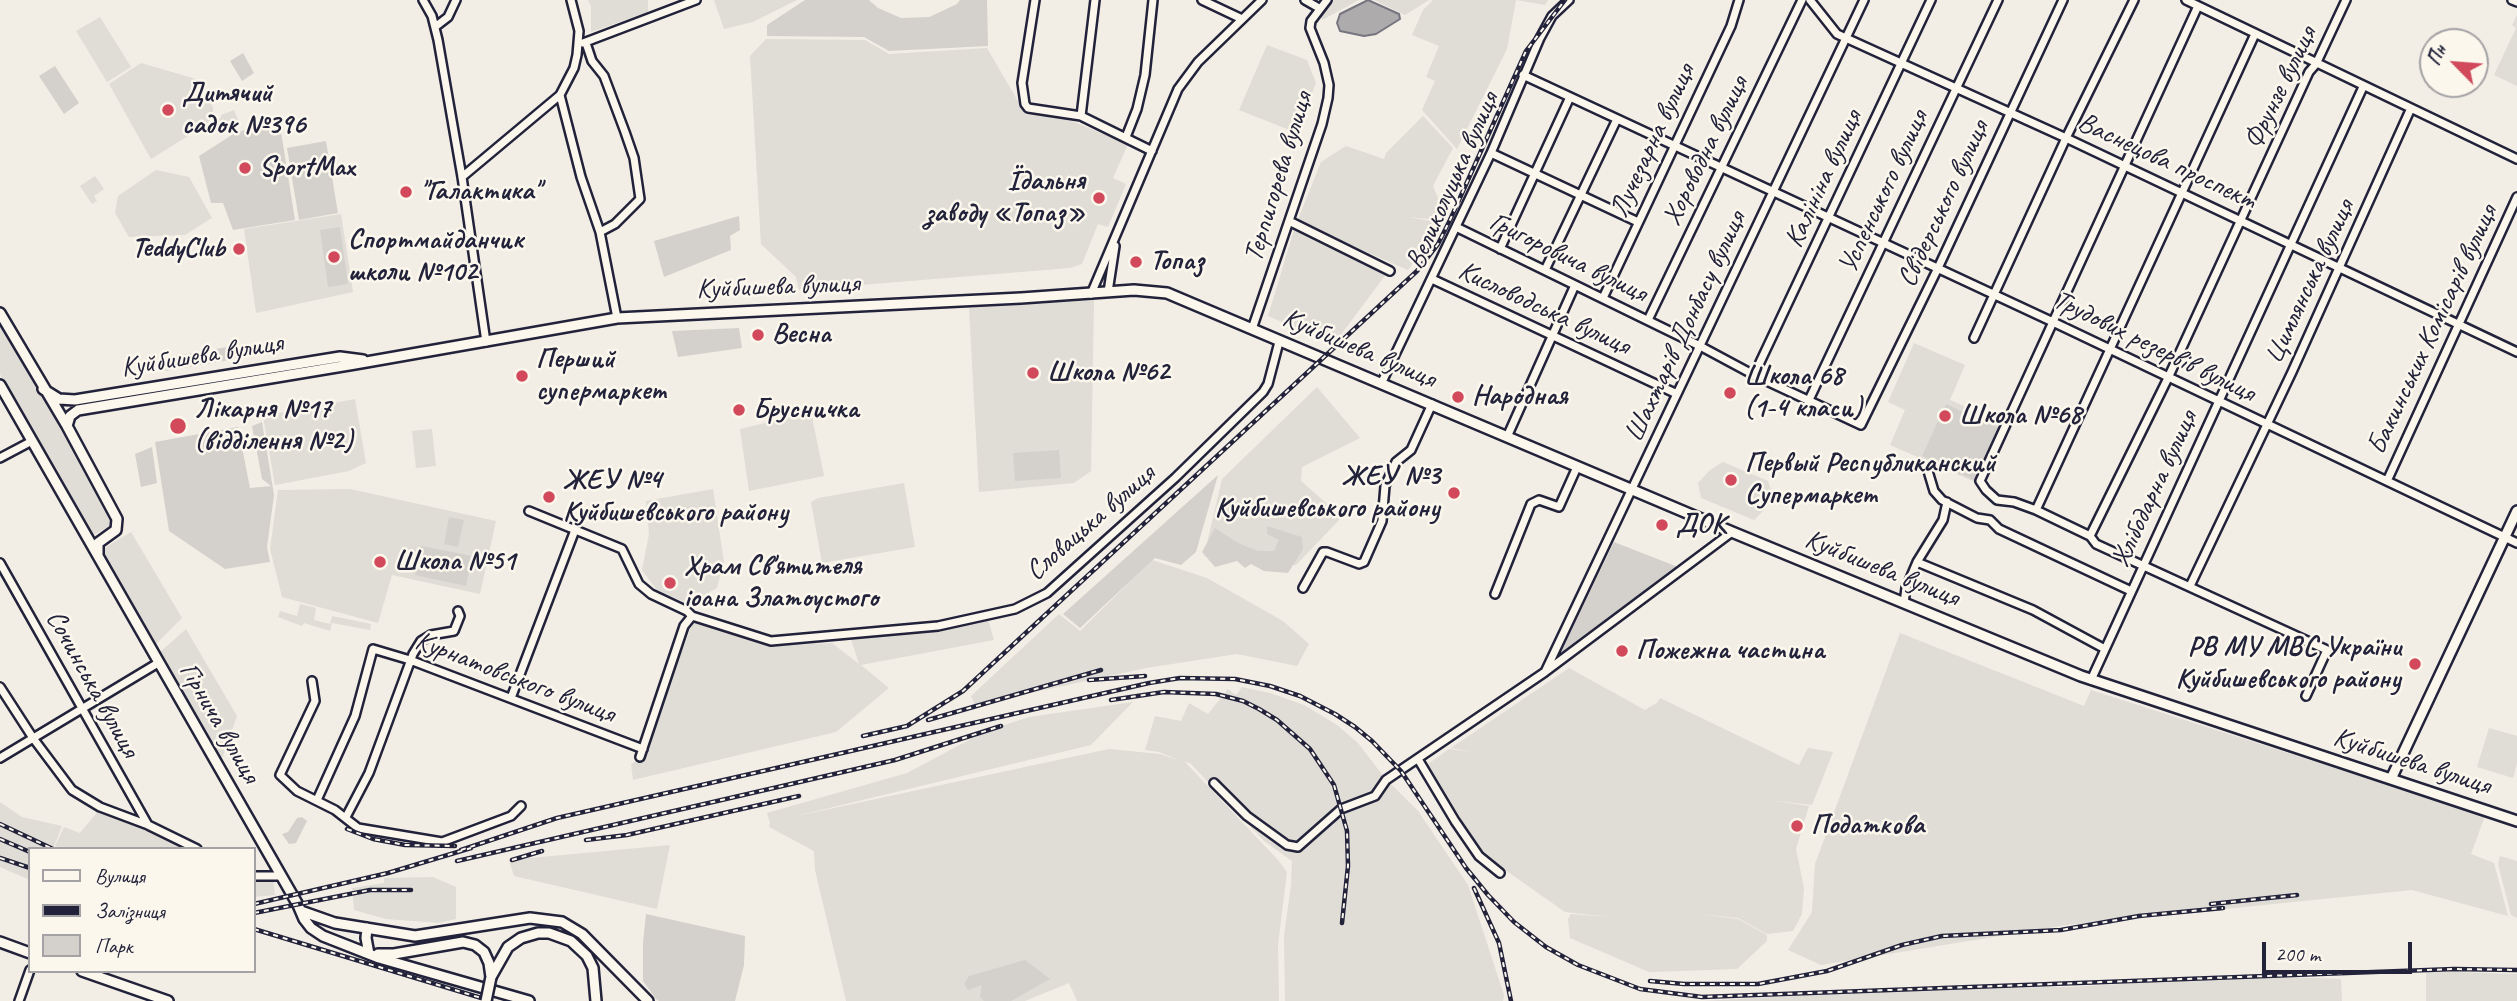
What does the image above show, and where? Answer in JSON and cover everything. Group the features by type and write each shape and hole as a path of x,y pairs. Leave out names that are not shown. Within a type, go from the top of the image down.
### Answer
{"main road":[{"name":"Куйбишева вулиця","path":"43,389 59,399 77,405 340,361 371,361 617,317 1133,290 1167,293 1732,532 2091,680 2517,821"},
{"path":"0,313 67,426 117,519 116,530 96,546 98,557"},
{"name":"Гірнича вулиця","path":"0,384 311,928 323,936 369,954 529,1001"},
{"path":"67,426 77,405"},
{"path":"2391,779 2517,511"},
{"path":"86,535 92,539 102,539"},
{"path":"301,911 335,923 415,936 511,920 548,919 562,922 582,934 641,996 649,1001"},
{"path":"367,928 369,954 394,954 463,942 475,944 485,952 491,977"},
{"path":"486,1001 491,977 508,947 521,938 538,933 549,933 571,941 587,956 593,968 596,1001"},
{"path":"0,942 28,952"},
{"path":"88,973 168,1001"}],"street":[{"path":"423,0 435,27 463,177 486,342"},
{"path":"435,27 448,17 456,0"},
{"path":"571,0 582,43 604,76 625,132 634,158 640,199 615,224 600,232"},
{"path":"463,177 560,95 574,68 582,43 696,0"},
{"path":"1035,0 1022,83 1025,104 1031,110 1081,116 1152,150"},
{"path":"1081,116 1095,0"},
{"path":"1126,137 1137,109 1145,75 1153,0"},
{"path":"1202,0 1242,19"},
{"path":"1091,294 1178,89 1198,62 1262,0"},
{"path":"1306,0 1319,8 1327,0"},
{"name":"Великолуцька вулиця","path":"1382,382 1491,153 1523,75 1552,16 1569,0"},
{"name":"Лучезарна вулиця","path":"1602,298 1731,26 1739,0"},
{"name":"Хороводна вулиця","path":"1648,320 1802,0"},
{"name":"Васнецова проспект","path":"1810,0 1837,34 2242,220 2517,352"},
{"name":"Шахтарів Донбасу вулиця","path":"1545,672 1864,0"},
{"name":"Калініна вулиця","path":"1754,375 1931,0"},
{"name":"Успенського вулиця","path":"1808,402 1998,0"},
{"name":"Свідерського вулиця","path":"1861,425 1938,268 2063,0"},
{"path":"1974,338 2066,138 2134,0"},
{"path":"2186,0 2517,159"},
{"name":"Фрунзе вулиця","path":"2090,536 2168,378 2309,72 2316,64 2346,0"},
{"path":"2512,0 2517,2"},
{"path":"2198,6 1980,481 1997,500 2014,502 2036,510 2090,536 2092,542 2327,650 2306,696"},
{"name":"Терпигорева вулиця","path":"1252,329 1275,267 1328,98 1329,85 1324,63 1310,28 1319,8"},
{"path":"2036,510 2255,34"},
{"name":"Трудових резервів вулиця","path":"1523,75 2053,322 2517,543"},
{"name":"Хлібодарна вулиця","path":"2091,680 2363,87"},
{"path":"560,95 581,177 600,232 617,317"},
{"path":"1500,249 1570,97"},
{"name":"Цимлянська вулиця","path":"2190,586 2268,425 2411,108"},
{"path":"1545,270 1617,119"},
{"path":"1491,153 1638,222"},
{"name":"Бакинських Комісарів вулиця","path":"2387,481 2517,197"},
{"path":"1289,221 1390,271"},
{"name":"Григоровича вулиця","path":"1456,228 1700,345 1808,402 1861,425"},
{"path":"1108,292 1117,234"},
{"name":"Кисловодська вулиця","path":"1432,279 1677,394"},
{"path":"1507,437 1575,285"},
{"name":"Словацька вулиця","path":"529,511 622,549 639,584 645,590 692,616 734,631 776,641 938,625 1014,609 1047,593 1146,504 1263,392 1268,384 1279,342"},
{"path":"1303,588 1323,552 1359,564 1364,562 1382,521 1385,486 1396,462 1411,450 1432,404"},
{"path":"0,458 32,441"},
{"path":"1495,594 1531,504 1536,500 1556,507 1560,505 1577,467"},
{"path":"1928,471 1937,496 1947,502 1977,518 1990,520 1999,529 2131,591"},
{"path":"1904,603 1906,588 1917,562 1943,520 1947,502"},
{"path":"511,698 575,530"},
{"path":"1214,783 1247,816 1287,845 1298,847 1342,809 1375,796 1386,780 1545,672 1732,532"},
{"path":"1917,562 2033,610 2105,649"},
{"name":"Сочинська вулиця","path":"0,563 148,825"},
{"path":"346,817 369,773 410,660 421,641 435,633 454,631 460,616 458,611"},
{"name":"Курнатовського вулиця","path":"317,800 355,716 373,649 511,698 641,753 684,626 692,616"},
{"path":"0,758 158,663"},
{"path":"312,681 315,701 280,775 297,791 346,817 362,830 431,841 451,841 511,816 521,806"},
{"path":"0,687 33,738 72,790 100,807 148,825 193,847"},
{"path":"1418,759 1469,843 1486,863 1500,873"},
{"path":"256,876 279,876"},
{"path":"19,1001 29,973"}],"shaded area":[{"path":"588,0 648,0 648,12 591,32 591,6"},
{"path":"714,0 797,0 753,22 724,29"},
{"path":"1325,0 1359,0 1322,20 1319,12"},
{"path":"1368,0 1399,14 1400,19 1376,34 1364,36 1340,31 1337,23 1340,14"},
{"path":"1374,0 1429,0 1405,15"},
{"path":"1433,0 1516,0 1507,49 1457,149 1422,110 1435,81 1426,77 1439,46 1412,35 1423,10"},
{"path":"1516,0 1548,0 1545,5"},
{"path":"2517,15 2517,86 2494,75 2516,28 2512,25"},
{"path":"100,17 131,67 107,82 76,31"},
{"path":"766,39 865,40 889,54 987,48 1026,115 1059,116 1128,144 1113,178 1126,184 1108,227 1098,224 1082,264 1070,268 799,290 796,277 761,244 750,56"},
{"path":"1267,45 1307,60 1316,83 1297,133 1239,110"},
{"name":"Дитячий садок №396","path":"141,63 196,79 213,107 213,114 207,124 151,159 109,84"},
{"path":"234,110 240,125 217,134 212,121"},
{"path":"1423,116 1453,148 1433,186 1439,201 1438,220 1408,217 1436,222 1435,234 1408,270 1297,222 1321,162 1346,146 1384,159 1386,153"},
{"path":"156,170 189,177 212,218 185,235 129,237 115,213 118,196"},
{"path":"95,176 104,189 94,196 97,201 92,204 80,186"},
{"path":"341,214 353,292 256,313 244,229"},
{"path":"1294,230 1387,273 1334,344 1268,316"},
{"name":"Школа №62","path":"1094,300 1091,471 1074,483 979,492 969,308"},
{"path":"0,321 115,523 92,536 0,374"},
{"name":"Школа №68","path":"1914,343 1965,365 1950,400 2002,423 1975,482 1890,445 1905,410 1888,402"},
{"path":"1317,387 1360,438 1302,467 1301,481 1342,517 1296,565 1204,556 1222,479"},
{"path":"355,399 366,463 349,471 275,485 263,416"},
{"path":"811,412 824,476 749,491 740,429"},
{"path":"432,429 436,466 416,468 412,431"},
{"path":"1723,462 1768,481 1772,493 1766,508 1754,520 1701,498 1698,483 1710,470"},
{"path":"904,483 915,547 822,563 811,502 818,498"},
{"name":"Школа №51","path":"350,489 496,521 480,594 392,575 378,623 282,597 270,549 278,490"},
{"path":"713,489 724,562 717,588 689,604 657,590 642,570 649,534 646,501"},
{"path":"131,532 182,618 155,645 101,550"},
{"path":"1152,560 1207,578 1283,621 1309,644 1297,666 1237,654 1146,668 975,705 971,696 1059,614 1080,631"},
{"path":"300,604 316,608 314,620 330,624 332,616 371,624 370,630 332,623 330,631 304,623 302,626 278,617 280,611 297,616"},
{"path":"986,612 994,640 861,665 889,688 836,732 633,780 631,764 640,759 694,620 772,646 832,643 859,664 850,636"},
{"path":"186,629 237,716 222,759 159,653"},
{"path":"1900,633 2084,706 2091,690 2485,816 2471,854 2494,863 2508,916 2412,890 2067,925 1821,965 1788,950 1812,912 1815,864"},
{"path":"1569,668 1645,710 1660,698 1799,765 1808,748 1833,752 1812,805 1769,800 1809,806 1796,849 1804,888 1802,914 1793,931 1767,934 1738,918 1698,914 1738,919 1767,935 1767,941 1737,969 1649,972 1570,938 1568,919 1571,914 1609,917 1565,912 1481,853 1428,764 1449,749 1473,752 1451,748"},
{"path":"1242,687 1304,705 1337,725 1358,743 1384,777 1418,811 1468,885 1504,995 1503,1001 1285,1001 1284,936 1292,861 1264,841 1190,763 1185,762 1287,872 1278,945 1279,1001 1077,1001 1069,983 1025,1001 846,1001 815,870 814,851 769,827 767,813 907,773 986,731 1029,717 1133,702 1091,745 792,817 1109,749 1160,754 1181,761 1159,752 1145,750 1155,716 1181,721 1189,703 1208,714 1228,689 1236,695"},
{"path":"2489,728 2517,736 2517,763 2513,778 2477,767"},
{"path":"0,802 22,817 62,826 54,847 28,847 28,879 0,867"},
{"path":"101,808 187,847 55,846 64,827 80,833"},
{"path":"670,845 657,909 514,876 509,860"},
{"path":"2500,856 2517,861 2517,918 2511,915 2498,864"},
{"path":"256,877 273,879 275,895 256,897"},
{"path":"433,877 456,887 456,919 439,923 386,919 354,910 352,888 384,883 384,878"},
{"path":"2426,971 2517,974 2517,1001 2426,1001"},
{"path":"2254,976 2341,979 2342,1001 1703,1001 1930,988 2070,987"}],"green space":[{"path":"805,0 869,0 878,8 901,18 929,17 960,0 987,0 988,46 889,51 864,37 767,36 767,25"},
{"path":"243,53 254,73 242,81 230,61"},
{"path":"55,66 79,103 64,114 39,76"},
{"name":"SportMax","path":"279,119 295,220 233,230 223,203 211,203 199,156 235,133"},
{"path":"326,141 338,213 299,220 287,148"},
{"path":"739,216 740,230 730,236 731,250 664,277 654,241"},
{"name":"Спортмайданчик школи №102","path":"340,227 348,284 328,287 320,230"},
{"path":"739,328 742,348 678,357 672,331"},
{"path":"227,347 229,360 166,371 163,358"},
{"path":"1946,404 1998,428 1974,480 1922,456"},
{"path":"262,422 274,495 267,547 270,562 225,569 169,531 155,442 238,427 250,488 271,486 262,479 252,426"},
{"path":"152,447 157,483 141,487 135,454"},
{"path":"1059,450 1061,478 1015,481 1013,453"},
{"path":"1218,475 1196,552 1181,565 1155,558 1080,628 1063,614"},
{"path":"449,517 464,520 458,547 444,544"},
{"path":"1267,526 1302,537 1303,549 1288,573 1264,571 1251,564 1245,568 1237,561 1215,567 1202,552 1215,528 1238,543 1258,551 1274,551 1279,540 1267,534"},
{"path":"1614,542 1678,567 1564,654 1560,654"},
{"path":"421,546 472,556 466,586 415,575"},
{"path":"302,817 307,821 296,843 289,844 282,834 288,832 297,818"},
{"path":"646,914 745,936 744,965 735,1001 656,999 643,981"},
{"path":"1025,960 1050,979 1011,1001 984,1001 980,997 982,985 968,990 964,984 969,976"}],"railway":[{"path":"863,736 907,726 963,691 1417,271 1438,244 1450,220 1526,51 1565,0"},
{"path":"928,720 1101,670"},
{"path":"1089,680 1145,676"},
{"path":"461,850 557,818 1149,683 1180,678 1235,679 1300,696 1355,727 1401,771 1466,868 1514,922 1546,947 1578,965 1640,989 1702,997 2454,969 2517,970"},
{"path":"1111,700 1164,692 1216,694 1243,701 1259,709 1277,720 1310,749 1334,785 1347,831 1348,866 1342,923"},
{"path":"457,861 895,760 1001,726"},
{"path":"586,840 627,835 799,796"},
{"path":"0,824 49,847"},
{"path":"347,829 373,839 405,845 455,846"},
{"path":"0,839 28,851"},
{"path":"256,904 388,873 471,848"},
{"path":"512,860 542,851"},
{"path":"0,858 28,867"},
{"path":"1474,888 1499,943 1511,1001"},
{"path":"256,913 370,890 411,890"},
{"path":"2211,904 2297,895"},
{"path":"1650,981 1758,984 1827,971 1902,945 1942,936 2061,930 2139,916 2223,908"},
{"path":"256,930 491,1001"}],"place":[{"name":"Дитячий садок №396","path":"168,110"},
{"name":"SportMax","path":"245,168"},
{"name":"\"Галактика\"","path":"406,192"},
{"name":"Їдальня заводу «Топаз»","path":"1099,198"},
{"name":"TeddyClub","path":"239,249"},
{"name":"Спортмайданчик школи №102","path":"334,257"},
{"name":"Топаз","path":"1136,262"},
{"name":"Весна","path":"758,335"},
{"name":"Школа №62","path":"1033,373"},
{"name":"Перший супермаркет","path":"522,376"},
{"name":"Школа 68 (1-4 класи)","path":"1730,393"},
{"name":"Народная","path":"1458,397"},
{"name":"Брусничка","path":"739,410"},
{"name":"Школа №68","path":"1945,416"},
{"name":"Лікарня №17 (відділення №2)","path":"178,426"},
{"name":"Первый Республиканский Супермаркет","path":"1731,480"},
{"name":"ЖЕУ №3 Куйбишевського району","path":"1454,493"},
{"name":"ЖЕУ №4 Куйбишевського району","path":"549,497"},
{"name":"ДОК","path":"1662,525"},
{"name":"Школа №51","path":"380,562"},
{"name":"Храм Св'ятителя іоана Златоустого","path":"670,583"},
{"name":"Пожежна частина","path":"1622,651"},
{"name":"РВ МУ МВС України Куйбишевського району","path":"2415,664"},
{"name":"Податкова","path":"1797,826"}]}
